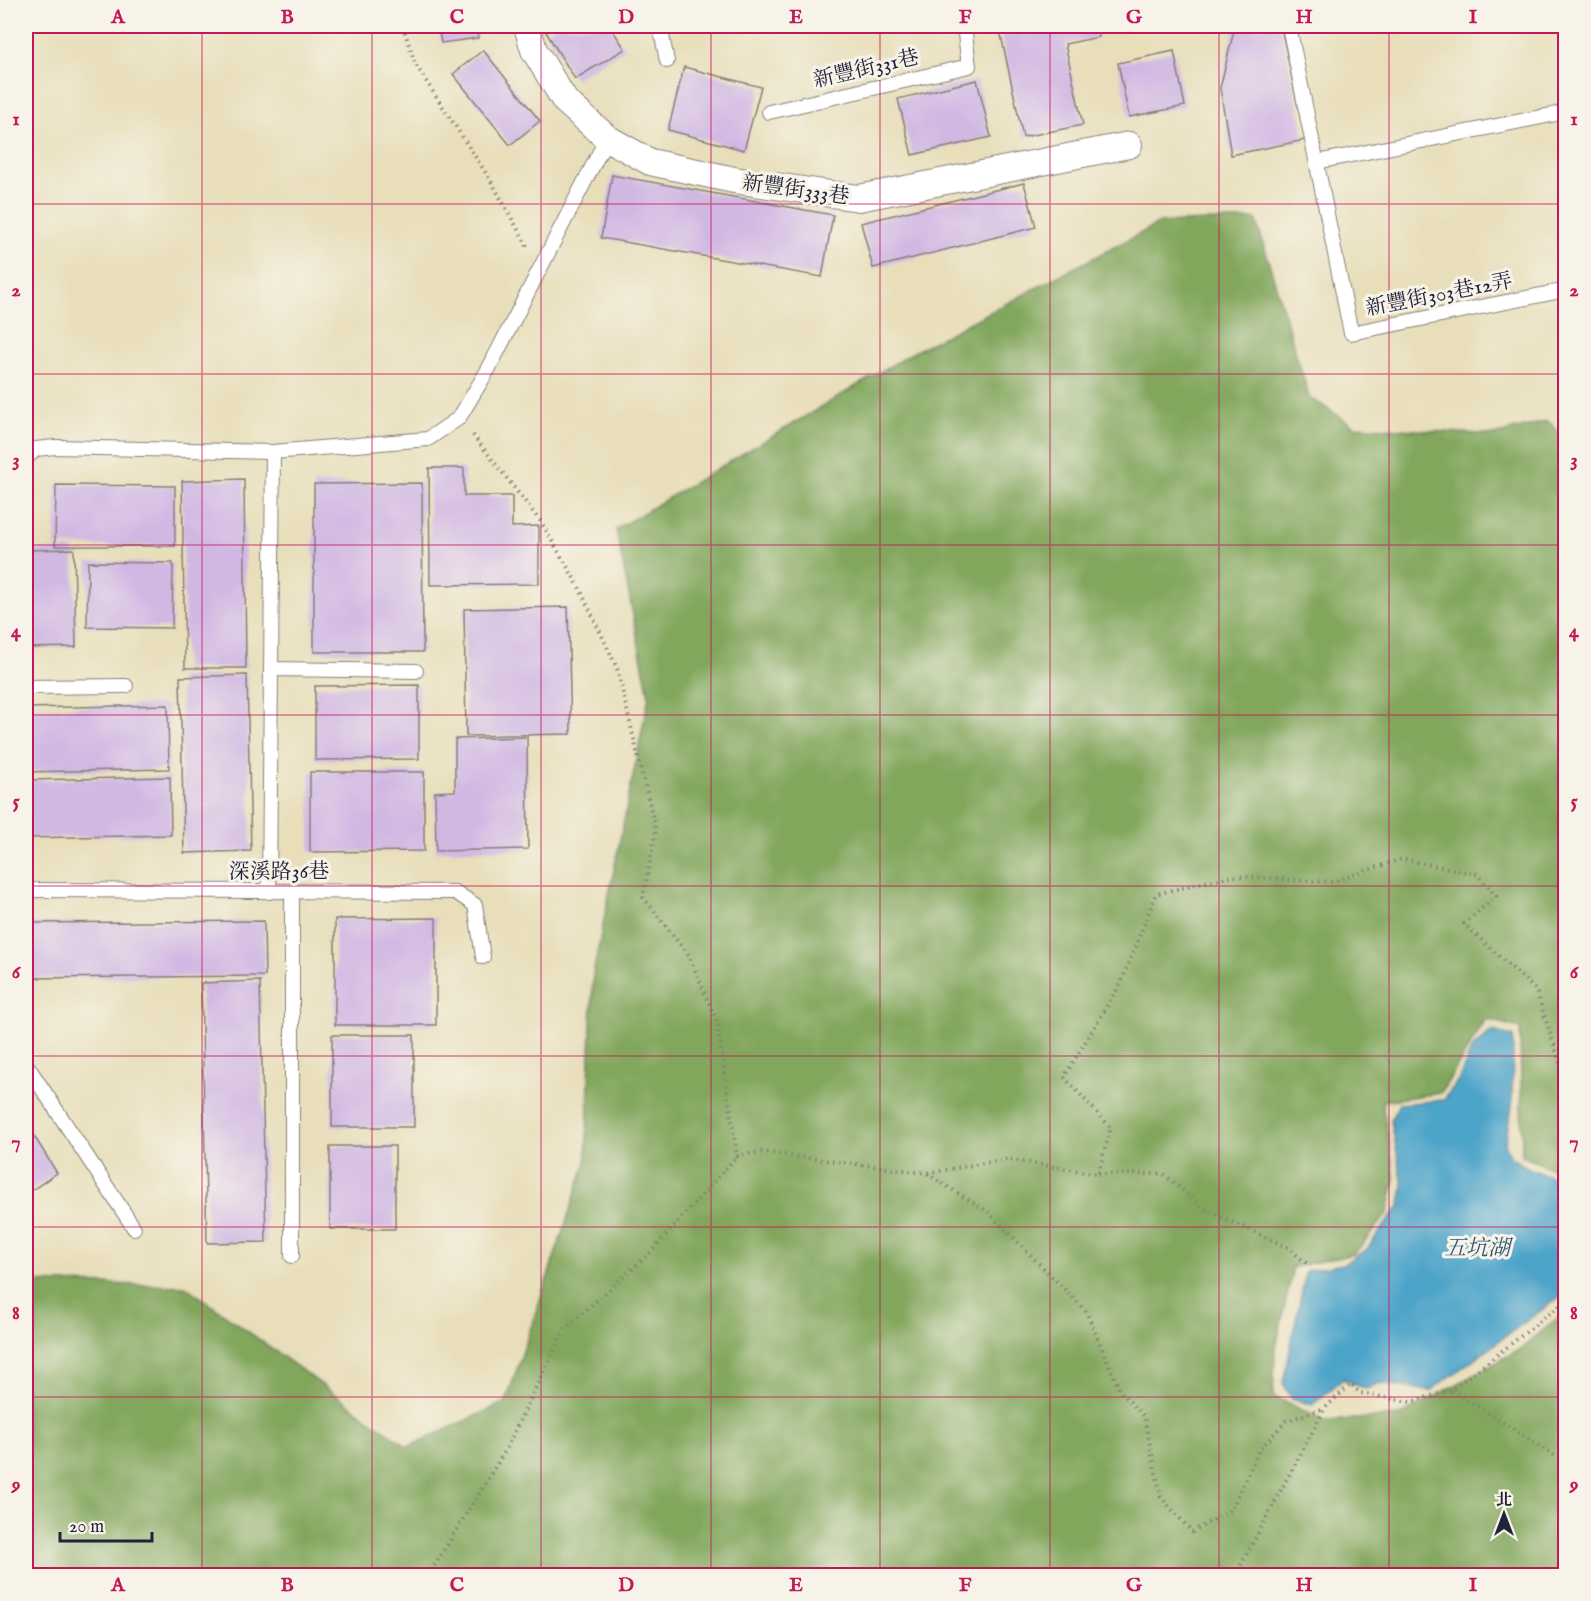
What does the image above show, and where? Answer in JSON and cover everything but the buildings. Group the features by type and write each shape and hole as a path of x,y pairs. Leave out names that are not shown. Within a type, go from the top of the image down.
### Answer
{"street":[{"name":"新豐街333巷","path":"527,26 534,50 565,101 607,138 650,162 734,180 859,198 1130,145"}],"lane":[{"path":"660,26 667,61"},
{"name":"新豐街331巷","path":"768,112 969,66 964,26"},
{"name":"新豐街303巷12弄","path":"1289,26 1351,333 1566,290"},
{"path":"1317,162 1566,112"},
{"path":"26,458 36,449 55,447 273,452 428,439 459,418 489,368 607,138"},
{"path":"269,892 273,452"},
{"path":"271,669 416,671"},
{"path":"26,687 126,686"},
{"name":"深溪路36巷","path":"26,890 455,892 475,904 483,957"},
{"path":"292,893 292,1256"},
{"path":"26,1064 134,1228"}],"path":[{"path":"403,26 415,64 491,181 540,268"},
{"path":"459,418 541,522 578,585 617,668 656,831 643,897 689,956 717,1022 737,1156"},
{"path":"1098,1174 1111,1128 1064,1077 1121,983 1156,894 1232,876 1332,882 1402,859 1477,874 1496,896 1464,924 1536,990 1566,1081"},
{"path":"428,1575 505,1450 564,1330 651,1252 737,1156 762,1152 926,1173 1007,1159 1098,1174 1164,1174 1206,1210 1287,1247 1310,1266"},
{"path":"926,1173 988,1212 1086,1311 1120,1391 1144,1417 1161,1497 1192,1532 1231,1510 1259,1449 1286,1421 1325,1408"},
{"path":"1235,1575 1325,1408 1351,1384 1360,1393 1410,1402 1452,1390 1566,1300"},
{"path":"1452,1390 1555,1456 1566,1456"}],"green space":[{"path":"1256,219 1309,397 1354,426 1494,435 1548,421 1565,438 1565,1174 1522,1156 1520,1028 1486,1019 1441,1093 1382,1101 1395,1179 1388,1213 1354,1254 1293,1267 1275,1352 1273,1396 1325,1421 1400,1416 1522,1348 1565,1312 1565,1575 26,1575 26,1282 185,1286 408,1447 506,1402 586,1162 593,974 649,696 616,529 912,353 1160,223"}],"water":[{"name":"五坑湖","path":"1492,1031 1513,1036 1512,1106 1505,1143 1511,1158 1530,1169 1565,1181 1565,1293 1430,1391 1380,1383 1366,1389 1343,1379 1312,1405 1292,1399 1283,1383 1306,1271 1343,1264 1366,1250 1400,1205 1403,1186 1391,1120 1399,1104 1444,1100 1459,1079 1472,1048"}]}
